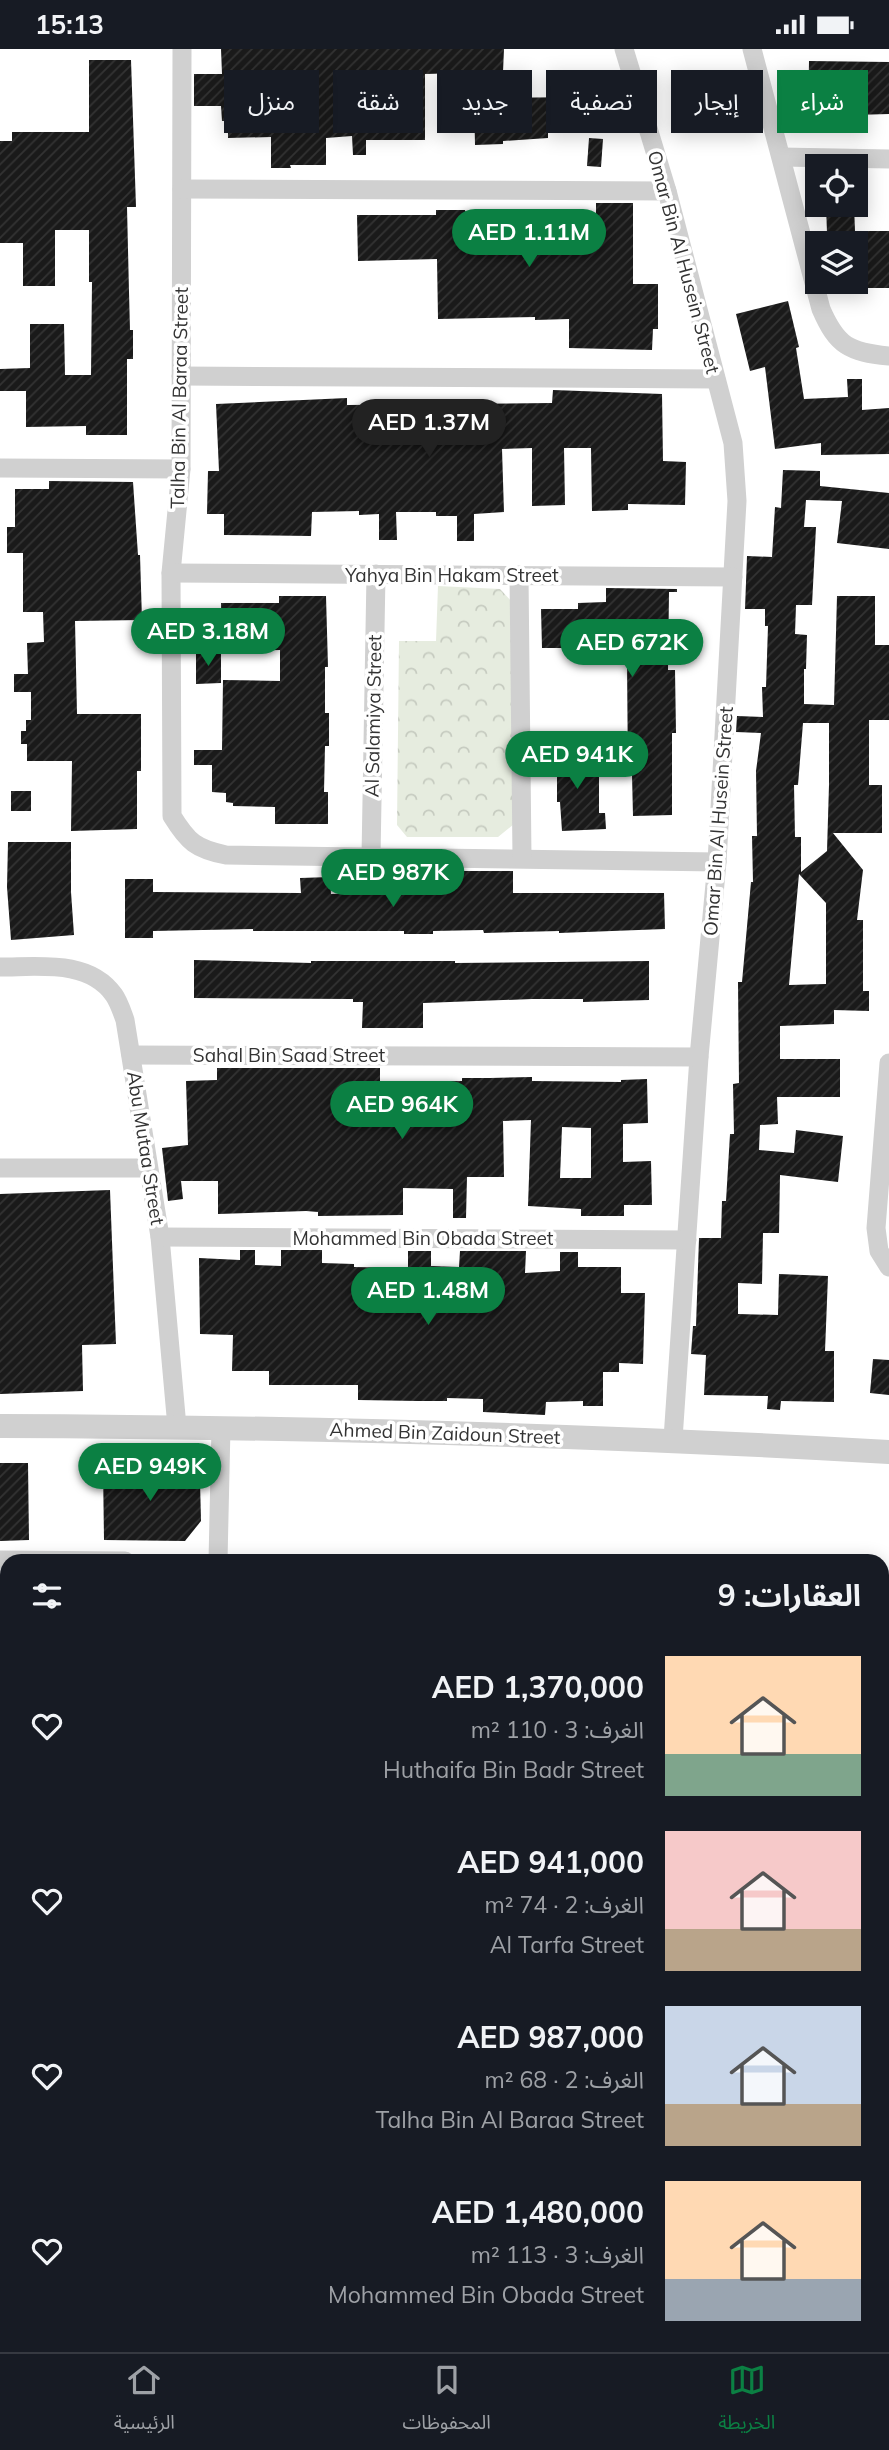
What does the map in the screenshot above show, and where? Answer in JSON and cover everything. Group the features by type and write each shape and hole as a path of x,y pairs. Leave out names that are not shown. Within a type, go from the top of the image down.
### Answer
{"street":[{"name":"Talha Bin Al Baraa Street","path":"182,49 181,469 170,573 172,816 181,831 190,842 206,851 226,855 717,862"},
{"name":"Omar Bin Al Husein Street","path":"624,49 667,191 733,443 737,469 717,862 699,1057 673,1439"},
{"path":"752,49 821,309 831,331 845,346 889,356"},
{"path":"782,157 889,159"},
{"path":"182,189 667,191"},
{"path":"181,376 716,379"},
{"path":"0,468 181,469"},
{"name":"Yahya Bin Hakam Street","path":"170,573 733,577"},
{"name":"Al Salamiya Street","path":"371,857 376,574"},
{"path":"519,575 522,858"},
{"name":"Abu Mutaa Street","path":"0,967 79,971 102,981 115,996 125,1020 160,1237 177,1426"},
{"name":"Sahal Bin Saad Street","path":"131,1055 699,1057"},
{"path":"889,1063 876,1228 879,1251 889,1267"},
{"path":"0,1168 148,1168"},
{"name":"Mohammed Bin Obada Street","path":"160,1237 687,1240"},
{"name":"Ahmed Bin Zaidoun Street","path":"0,1426 221,1426 673,1439 889,1452"},
{"path":"218,1554 221,1426"}],"green space":[{"path":"438,586 500,589 513,603 514,824 498,837 407,837 397,825 399,641 436,641"}],"building":[{"path":"221,49 504,49 503,70 437,70 437,74 425,74 425,140 366,140 366,155 353,155 352,136 326,138 326,165 290,165 291,168 271,168 271,137 228,138 228,133 319,133 319,70 224,70 224,121 221,106 194,106 194,74 222,74"},
{"path":"89,60 131,60 136,207 127,207 133,359 127,359 127,435 86,435 86,426 26,427 26,391 0,391 0,369 30,368 30,324 64,324 65,375 91,375 92,282 89,282 89,230 55,230 55,286 23,286 23,243 0,243 0,141 12,141 12,132 89,132"},
{"path":"809,61 889,62 889,114 868,115 868,70 809,70"},
{"path":"546,97 548,138 475,145 475,133 532,133 532,98"},
{"path":"589,138 603,139 601,167 587,166"},
{"path":"596,203 633,203 633,284 658,284 658,329 653,329 652,350 569,348 569,319 438,319 437,259 358,261 357,215 436,215 436,210 465,210 466,213 596,213"},
{"path":"826,217 854,217 855,231 827,231"},
{"path":"868,231 889,231 889,288 868,288"},
{"path":"788,301 799,347 796,348 804,399 848,397 847,379 862,379 862,410 889,408 889,454 821,455 821,443 775,449 765,367 750,371 736,314"},
{"path":"553,390 662,394 663,461 686,462 685,505 628,504 628,510 592,511 591,448 564,448 565,505 532,506 532,448 502,449 504,512 474,514 474,541 457,541 457,516 436,516 436,512 396,512 397,540 379,540 379,514 359,515 359,511 312,512 311,536 224,535 224,514 207,514 208,471 219,471 216,404 347,398 347,405 552,403"},
{"path":"783,470 820,471 820,486 889,493 889,549 837,543 842,501 806,500 804,527 816,527 812,605 796,605 795,634 807,635 804,704 834,705 837,596 875,596 875,645 889,645 889,720 869,720 869,785 882,785 882,833 833,833 863,870 857,920 863,920 863,991 869,991 869,1011 834,1010 834,1024 780,1026 780,1059 840,1059 840,1097 777,1097 778,1124 760,1125 759,1150 794,1153 796,1130 843,1136 838,1182 780,1175 779,1233 763,1233 762,1284 738,1283 738,1314 778,1315 779,1274 828,1276 825,1351 834,1351 834,1402 781,1401 780,1410 767,1409 768,1396 704,1395 706,1355 691,1354 693,1326 696,1326 699,1238 721,1238 722,1201 726,1201 730,1134 734,1134 733,1084 739,1083 738,982 742,982 753,882 752,836 757,836 756,771 761,733 736,732 737,716 763,717 762,687 766,687 768,626 765,626 765,609 745,609 747,556 772,557 775,507 781,508","holes":["803,723 829,723 829,785 827,851 801,872 801,837 795,837 794,785 798,785","799,874 826,903 826,984 789,985"]},
{"path":"49,481 133,482 140,555 142,620 75,621 77,714 141,714 137,829 71,831 72,761 27,761 27,744 21,744 21,731 26,731 26,720 31,720 31,692 14,692 14,674 28,674 27,643 44,642 43,612 23,612 23,553 7,553 7,527 15,527 15,489 49,489"},
{"path":"606,588 677,589 677,592 669,592 668,670 675,670 676,733 672,733 672,815 633,816 632,775 628,775 627,661 619,661 619,648 542,648 541,609 578,609 578,603 606,602"},
{"path":"279,596 326,596 328,667 325,667 325,713 329,713 329,746 325,746 324,792 328,792 328,824 275,824 275,807 233,806 233,803 226,802 226,793 212,792 212,765 194,765 194,750 222,750 223,680 280,681 280,650 222,651 221,603 279,603"},
{"path":"196,653 221,653 221,683 196,684"},
{"path":"594,753 594,776 599,776 599,813 605,813 606,829 562,831 560,802 557,802 557,772 546,772 546,755"},
{"path":"11,791 31,791 31,811 11,811"},
{"path":"8,842 71,842 74,935 11,940 7,887"},
{"path":"434,871 513,871 513,893 664,893 665,929 559,933 484,933 483,930 404,934 404,931 253,929 153,931 153,938 125,938 125,879 153,879 153,892 301,893 300,878 330,877 331,894 395,893 434,891"},
{"path":"194,960 311,963 649,961 649,1000 583,1002 583,999 532,999 423,1003 423,1028 362,1028 363,1002 353,1002 353,999 194,998"},
{"path":"217,1068 380,1068 380,1082 532,1077 532,1081 621,1082 647,1079 648,1123 623,1124 623,1162 651,1161 652,1205 624,1205 624,1216 581,1216 581,1209 528,1206 531,1120 503,1121 504,1177 467,1177 466,1218 453,1218 453,1189 403,1188 403,1215 318,1216 318,1212 306,1211 218,1214 218,1181 181,1181 183,1199 168,1201 162,1148 188,1145 186,1081 217,1080","holes":["562,1127 591,1128 591,1178 560,1178"]},
{"path":"110,1190 116,1344 82,1345 83,1391 0,1394 0,1194"},
{"path":"240,1250 255,1250 255,1265 281,1266 281,1250 322,1250 322,1263 354,1264 354,1267 408,1268 408,1251 431,1251 431,1266 459,1267 460,1251 526,1251 525,1273 560,1271 560,1252 578,1252 578,1267 621,1267 621,1293 645,1293 643,1364 619,1363 619,1372 603,1372 603,1406 583,1406 583,1401 546,1402 545,1415 483,1412 483,1399 358,1400 358,1385 269,1385 269,1371 232,1371 233,1335 200,1334 199,1258 240,1260"},
{"path":"873,1359 889,1360 889,1395 870,1393"},
{"path":"0,1463 28,1463 29,1540 0,1541"},
{"path":"103,1466 186,1466 200,1481 201,1521 185,1541 104,1540"}]}
